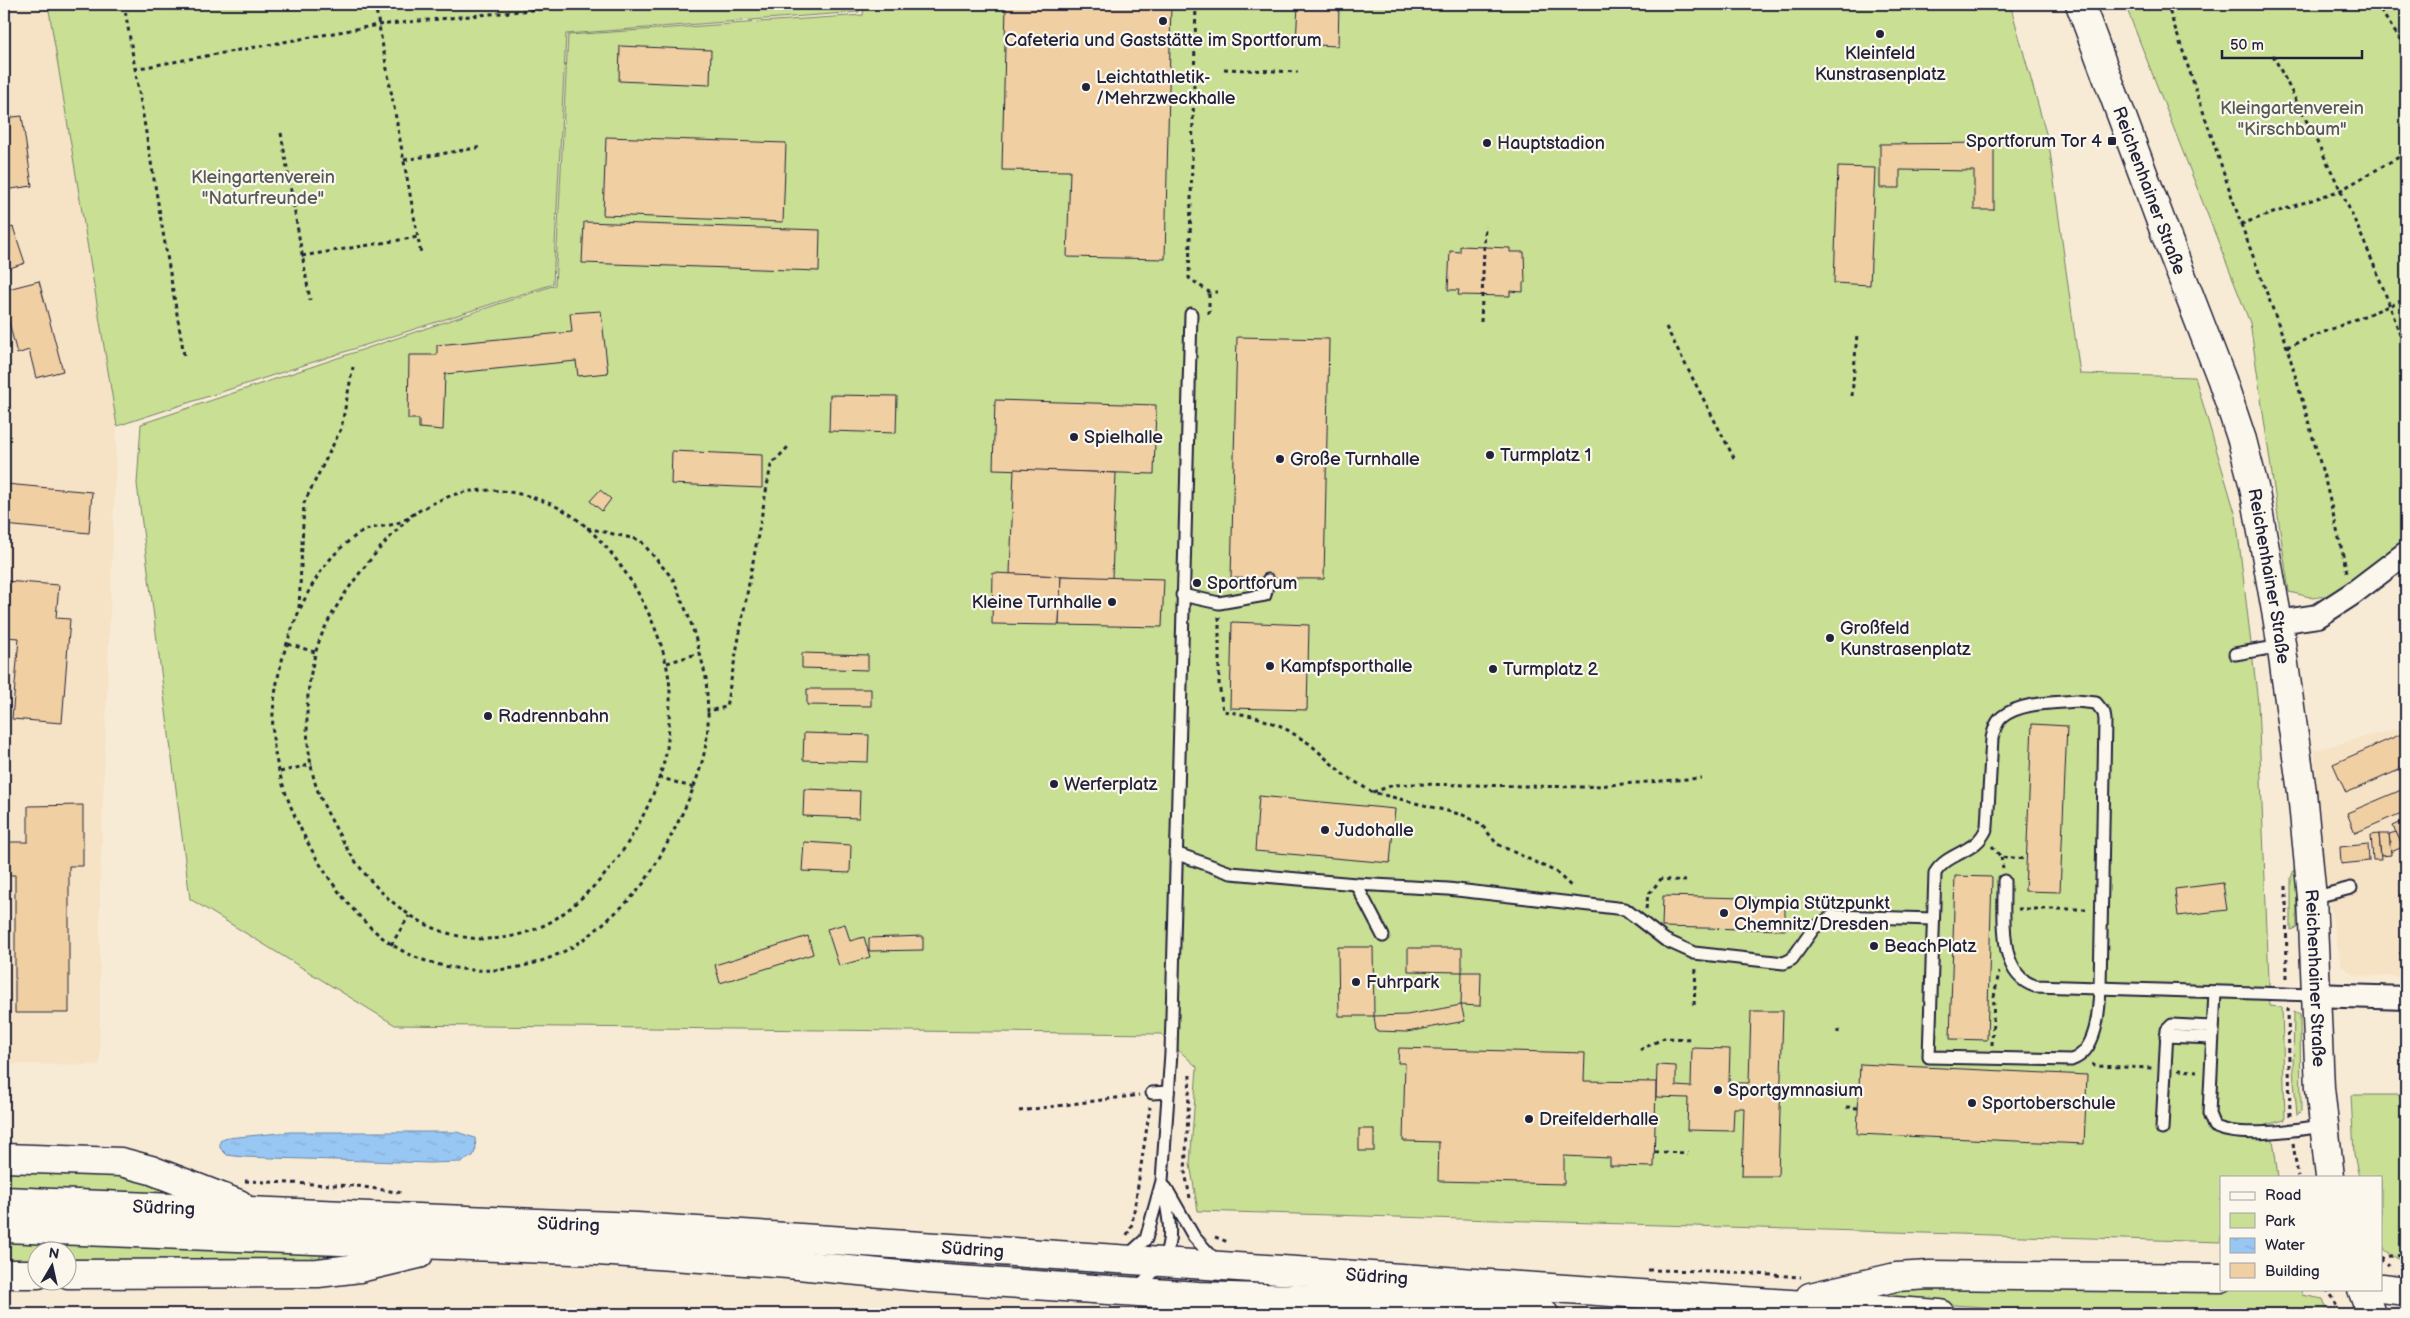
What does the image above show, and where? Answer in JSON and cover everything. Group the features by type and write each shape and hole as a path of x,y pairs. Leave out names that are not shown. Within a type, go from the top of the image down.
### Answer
{"main road":[{"name":"Reichenhainer Straße","path":"2080,4 2222,380 2242,440 2254,487 2280,634 2302,792 2312,898 2314,995 2323,1126 2330,1176"},
{"path":"4,1158 121,1162 159,1173 254,1211"},
{"name":"Südring","path":"4,1201 637,1226 1162,1262 1228,1256 1774,1303 1940,1314"},
{"name":"Südring","path":"4,1228 598,1251 718,1259 880,1274 1131,1291 1365,1301 1544,1314"},
{"path":"78,1274 318,1272 360,1268 456,1245"},
{"path":"4,1274 28,1274"},
{"path":"1774,1303 1896,1277 1930,1275 2220,1278"},
{"path":"2382,1288 2406,1291"},
{"path":"2362,1290 2371,1314"}],"street":[{"path":"2280,634 2318,616 2352,594 2406,553"},
{"path":"2314,995 2406,998"}],"lane":[{"path":"1122,1260 1146,1239 1162,1181 1171,1053 1191,314"},
{"path":"1182,595 1218,603 1265,595 1268,580"},
{"path":"2235,654 2280,634"},
{"path":"2076,701 2096,703 2104,713 2101,909 2098,1018 2087,1048 2081,1056 2065,1061 1929,1057 1934,881 1940,866 1976,844 1983,836 1986,827 1992,738 2001,717 2022,708 2076,701"},
{"path":"1176,853 1231,872 1356,884 1448,889 1625,909 1664,940 1694,953 1784,963 1792,959 1814,928 1833,916 1933,919"},
{"path":"2004,881 2005,949 2021,979 2035,986 2314,995"},
{"path":"1356,884 1383,936"},
{"path":"2312,898 2351,888"},
{"path":"2215,992 2209,1071 2209,1114 2211,1121 2220,1129 2263,1132 2323,1126"},
{"path":"2162,1129 2166,1036 2169,1027 2212,1033"},
{"path":"1152,1093 1168,1092"},
{"path":"1162,1181 1194,1237 1228,1256"},
{"path":"1131,1291 1162,1262 1171,1241 1162,1181"}],"path":[{"path":"124,4 184,355"},
{"path":"375,4 421,254"},
{"path":"134,69 378,25 572,6 671,4"},
{"path":"1196,4 1188,278 1209,292 1218,292"},
{"path":"2167,4 2241,224 2287,347 2325,480 2352,594"},
{"path":"2376,4 2406,48"},
{"path":"2273,55 2341,190 2392,306 2406,354"},
{"path":"1224,69 1298,72"},
{"path":"280,133 310,300"},
{"path":"404,160 482,147"},
{"path":"2241,224 2341,190 2406,153"},
{"path":"1481,322 1485,226"},
{"path":"302,256 418,238"},
{"path":"1208,314 1209,292"},
{"path":"2287,347 2406,299"},
{"path":"1666,327 1734,458"},
{"path":"1852,396 1857,334"},
{"path":"299,612 304,503 341,429 353,367"},
{"path":"708,711 726,707 771,465 788,447"},
{"path":"415,513 391,534 367,564 323,630 316,652 306,711 313,777 324,805 349,852 390,902 409,916 435,929 469,938 505,937 537,928 569,910 603,878 631,839 659,777 667,747 670,691 667,663 660,638 642,599 621,567 587,528 568,512 542,500 512,492 482,491 456,494 415,513 389,528 366,529 335,554 316,581 299,612 277,677 273,736 285,794 306,839 333,885 361,919 391,945 435,964 478,973 519,968 551,958 590,936 642,887 679,820 694,788 704,759 709,732 706,678 690,620 673,579 640,540 587,528"},
{"path":"1218,603 1219,683 1222,711 1253,716 1281,726 1310,744 1344,775 1372,792 1463,815 1481,824 1497,844 1556,872 1592,905"},
{"path":"288,644 316,652"},
{"path":"667,663 700,653"},
{"path":"280,772 312,764"},
{"path":"659,777 694,788"},
{"path":"1372,792 1394,785 1583,787 1700,778"},
{"path":"1983,836 2001,857 2026,859"},
{"path":"1644,924 1648,895 1661,879 1686,881"},
{"path":"2004,908 2034,910 2101,909"},
{"path":"391,945 409,916"},
{"path":"2400,952 2406,960"},
{"path":"1694,980 1694,1005"},
{"path":"1992,1058 1994,996"},
{"path":"1838,1025 1838,1033"},
{"path":"1640,1050 1664,1038 1693,1039"},
{"path":"2081,1056 2095,1066 2209,1071"},
{"path":"1190,1075 1185,1172 1190,1202"},
{"path":"1847,1087 1859,1088"},
{"path":"1018,1111 1152,1093 1132,1224 1126,1238 1146,1239"},
{"path":"1792,1095 1797,1095"},
{"path":"1846,1107 1858,1108"},
{"path":"1655,1152 1688,1153"},
{"path":"237,1180 356,1186 405,1193"},
{"path":"1194,1237 1203,1230 1228,1256"},
{"path":"2382,1256 2406,1255"},
{"path":"1645,1270 1712,1270 1802,1277"},
{"path":"2327,1290 2334,1300 2340,1314"}],"shaded area":[{"path":"4,4 48,4 117,426 100,888 100,1065 4,1064"},
{"path":"2406,726 2406,977 2353,975 2341,965 2327,894 2314,750"}],"green space":[{"name":"Kleingartenverein \"Naturfreunde\"","path":"48,4 859,4 859,12 566,34 553,284 117,426"},
{"name":"Sportforum","path":"864,4 2010,4 2049,144 2080,374 2195,377 2236,516 2258,703 2270,1006 2282,1007 2285,1120 2265,1125 2273,1139 2278,1176 2220,1176 2220,1242 1198,1211 1190,1164 1197,1067 1161,1034 395,1025 190,899 137,484 141,424 555,285 568,35 863,15"},
{"name":"Kleingartenverein \"Kirschbaum\"","path":"2125,4 2406,4 2406,541 2338,593 2314,598 2289,592 2250,323"},
{"path":"2296,864 2297,928 2291,930 2291,878"},
{"path":"2294,1012 2300,1015 2301,1111 2297,1115 2293,1069"},
{"path":"2351,1095 2406,1095 2406,1265 2385,1250 2382,1244 2382,1176 2359,1176 2354,1155"},
{"path":"4,1163 103,1167 204,1196 4,1191"},
{"path":"4,1239 29,1240 28,1262 4,1262"},
{"path":"78,1242 372,1254 371,1259 78,1263"},
{"path":"1890,1285 2301,1290 2302,1295 2323,1299 2329,1314 2092,1314 1860,1299"}],"water":[{"path":"290,1132 457,1132 475,1138 476,1149 473,1156 461,1162 429,1163 243,1157 227,1155 220,1148 220,1141 227,1138"}],"building":[{"name":"Leichtathletik- /Mehrzweckhalle","path":"1006,4 1171,4 1165,259 1067,257 1070,171 1002,170"},
{"path":"1298,4 1339,4 1338,46 1296,44"},
{"path":"620,46 711,50 710,85 619,81"},
{"path":"22,116 32,186 4,190 4,118"},
{"path":"606,137 786,143 783,222 603,215"},
{"path":"1994,143 1994,210 1974,210 1974,171 1900,170 1900,188 1880,188 1880,144"},
{"path":"1838,167 1875,168 1870,285 1834,283"},
{"path":"584,222 820,230 819,271 582,263"},
{"path":"13,227 25,263 4,270 4,230"},
{"path":"1460,246 1510,248 1510,252 1524,252 1525,283 1523,283 1523,292 1510,291 1510,296 1458,295 1459,290 1448,290 1450,251 1460,252"},
{"path":"39,281 63,371 36,378 29,350 17,354 7,314 4,315 4,290"},
{"path":"601,311 608,373 578,376 576,361 445,374 443,430 419,428 419,419 408,419 409,355 437,355 437,345 572,332 570,313"},
{"name":"Große Turnhalle","path":"1237,337 1329,339 1324,579 1231,578"},
{"path":"830,395 897,396 896,433 829,431"},
{"name":"Spielhalle","path":"995,400 1156,405 1154,474 993,469"},
{"path":"672,451 762,455 762,488 671,484"},
{"path":"1014,469 1116,473 1112,578 1010,574"},
{"path":"6,484 92,492 89,533 4,525"},
{"path":"600,490 611,499 602,511 590,501"},
{"path":"993,573 1061,576 1059,625 992,624"},
{"name":"Kleine Turnhalle","path":"1061,576 1164,579 1162,627 1059,625"},
{"path":"5,581 59,585 56,618 70,619 62,723 12,719 19,638 4,637"},
{"name":"Kampfsporthalle","path":"1232,622 1309,625 1307,710 1230,708"},
{"path":"802,653 868,655 868,670 802,668"},
{"path":"807,689 871,689 871,706 807,705"},
{"path":"2032,724 2067,726 2060,892 2025,891"},
{"path":"2406,732 2406,767 2346,793 2333,764"},
{"path":"804,733 869,735 868,762 803,760"},
{"path":"2406,788 2406,811 2355,833 2347,813"},
{"path":"804,789 860,791 859,818 803,816"},
{"name":"Judohalle","path":"1259,796 1395,809 1390,863 1255,851"},
{"path":"83,805 83,866 69,866 69,1013 15,1013 15,875 4,875 4,842 28,842 28,806"},
{"path":"2406,820 2406,846 2403,847 2393,826"},
{"path":"2396,832 2403,847 2391,852 2389,834"},
{"path":"2379,834 2381,860 2373,860 2371,835"},
{"path":"2379,834 2389,834 2391,855 2381,856"},
{"path":"804,842 851,845 850,873 802,871"},
{"path":"2368,844 2369,861 2341,864 2340,847"},
{"path":"1955,876 1992,877 1987,1040 1950,1039"},
{"path":"2223,883 2227,910 2178,916 2175,889"},
{"name":"Olympia Stützpunkt Chemnitz/Dresden","path":"1663,896 1785,899 1785,930 1662,927"},
{"path":"845,924 850,941 864,937 870,957 839,966 827,929"},
{"path":"808,936 813,954 720,983 715,965"},
{"path":"923,936 923,950 869,951 869,938"},
{"name":"Fuhrpark","path":"1338,947 1373,947 1374,1016 1339,1016"},
{"path":"1408,948 1462,948 1462,972 1408,971"},
{"path":"1462,972 1481,972 1480,1006 1461,1005"},
{"path":"1461,1005 1465,1021 1407,1032 1376,1031 1374,1016 1407,1015"},
{"name":"Sportgymnasium","path":"1751,1011 1783,1011 1778,1176 1742,1176 1744,1108 1734,1108 1733,1131 1687,1130 1688,1098 1656,1097 1657,1065 1676,1066 1676,1086 1691,1087 1692,1048 1730,1049 1729,1083 1749,1083"},
{"name":"Dreifelderhalle","path":"1399,1048 1585,1053 1584,1081 1656,1082 1654,1167 1610,1166 1610,1158 1564,1156 1564,1184 1438,1181 1439,1142 1403,1141 1405,1063 1398,1063"},
{"name":"Sportoberschule","path":"1860,1064 2087,1075 2084,1144 1857,1134"},
{"path":"1359,1129 1374,1129 1374,1151 1359,1151"}],"place":[{"name":"Cafeteria und Gaststätte im Sportforum","path":"1163,21"},
{"name":"Kleinfeld Kunstrasenplatz","path":"1880,34"},
{"name":"Leichtathletik- /Mehrzweckhalle","path":"1086,87"},
{"name":"Sportforum Tor 4","path":"2112,141"},
{"name":"Hauptstadion","path":"1487,143"},
{"name":"Spielhalle","path":"1074,437"},
{"name":"Turmplatz 1","path":"1490,455"},
{"name":"Große Turnhalle","path":"1280,459"},
{"name":"Sportforum","path":"1197,583"},
{"name":"Kleine Turnhalle","path":"1112,602"},
{"name":"Großfeld Kunstrasenplatz","path":"1830,638"},
{"name":"Kampfsporthalle","path":"1270,666"},
{"name":"Turmplatz 2","path":"1493,669"},
{"name":"Radrennbahn","path":"488,716"},
{"name":"Werferplatz","path":"1054,784"},
{"name":"Judohalle","path":"1325,830"},
{"name":"Olympia Stützpunkt Chemnitz/Dresden","path":"1724,913"},
{"name":"BeachPlatz","path":"1874,946"},
{"name":"Fuhrpark","path":"1356,982"},
{"name":"Sportgymnasium","path":"1718,1090"},
{"name":"Sportoberschule","path":"1972,1103"},
{"name":"Dreifelderhalle","path":"1529,1119"}]}
